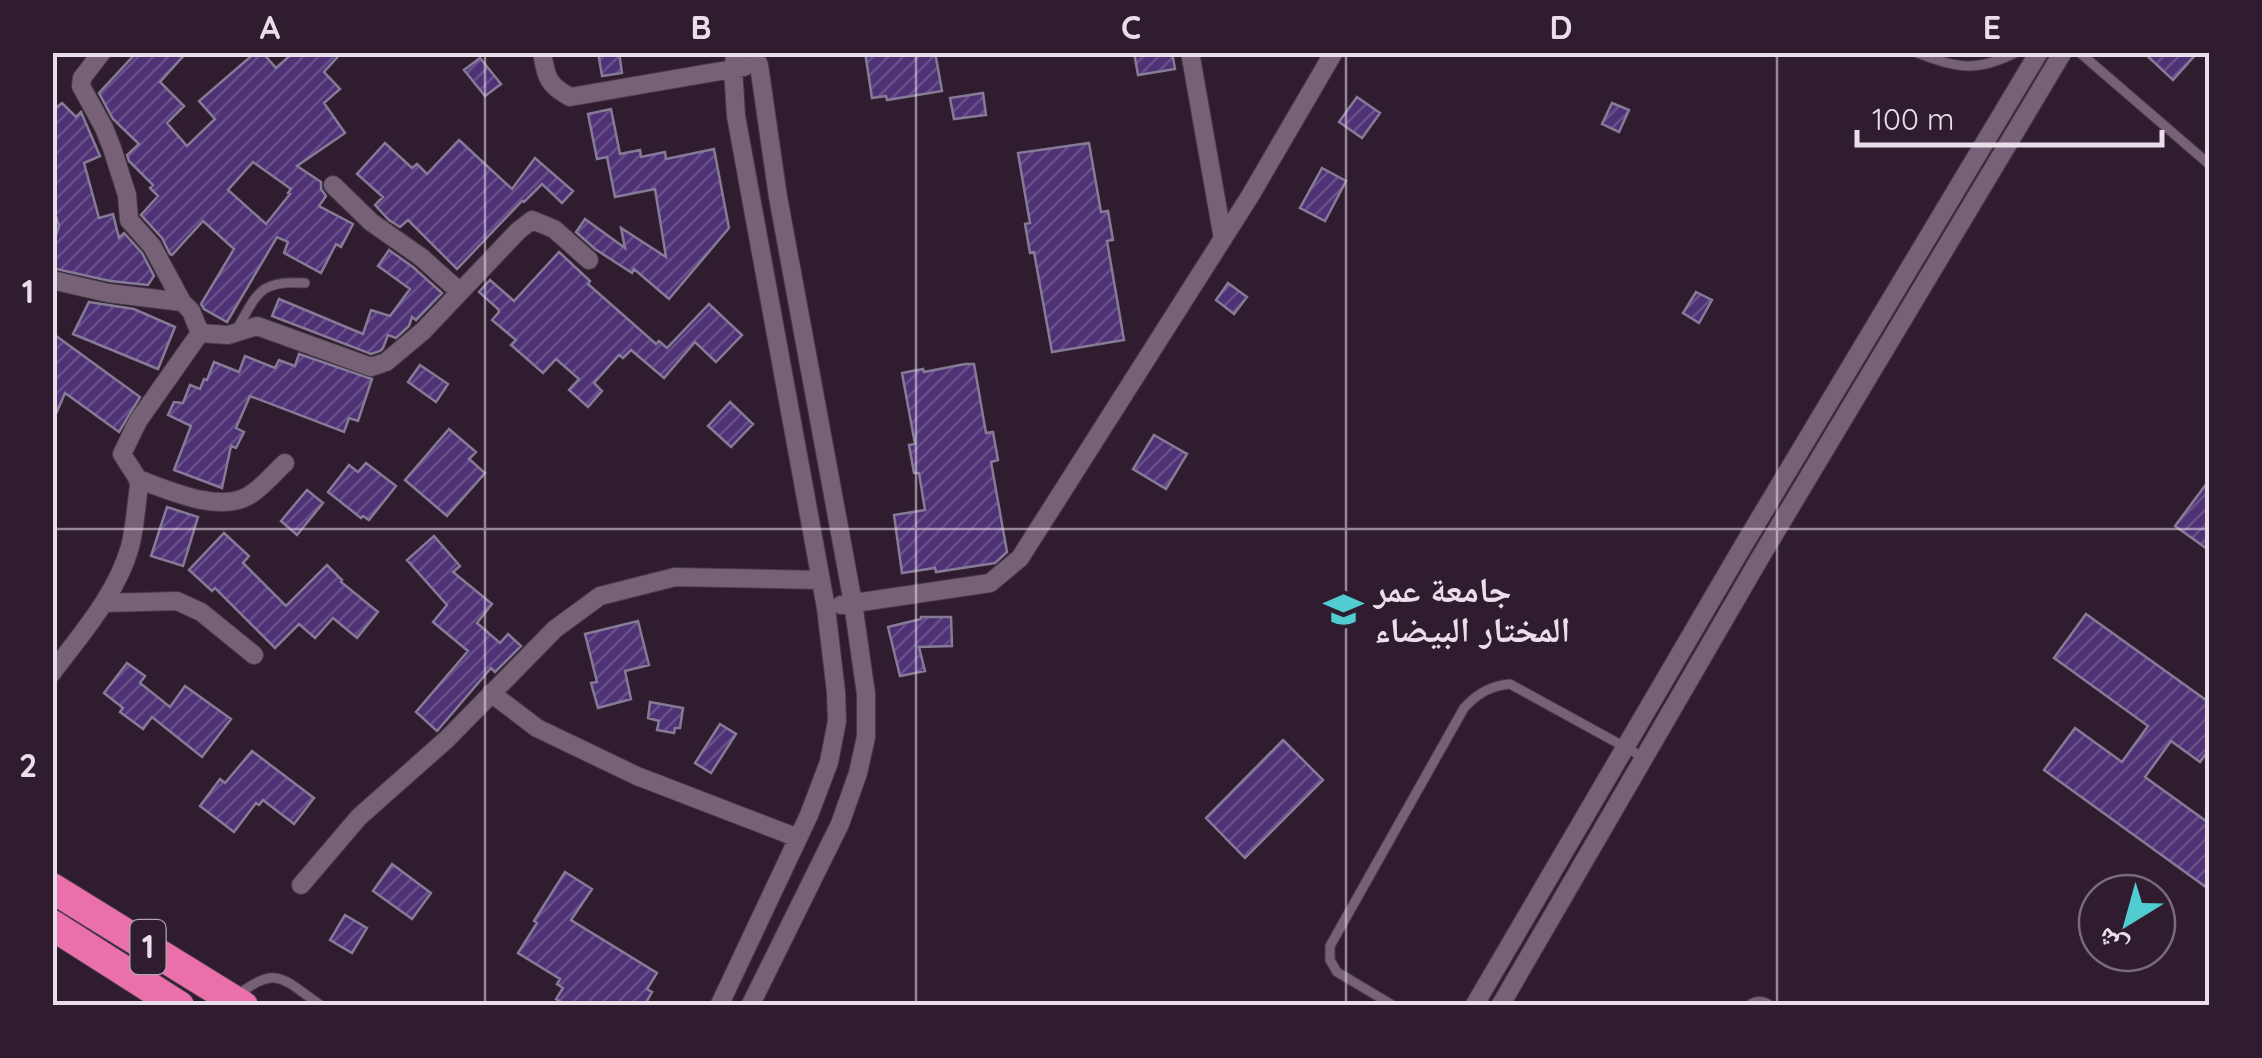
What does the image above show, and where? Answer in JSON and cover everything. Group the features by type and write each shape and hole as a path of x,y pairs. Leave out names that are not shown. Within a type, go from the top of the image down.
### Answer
{"highway":[{"name":"1","path":"52,888 238,1002"},
{"name":"1","path":"52,925 179,1006"}],"street":[{"path":"102,52 82,78 81,86 108,138 127,196 128,220 152,246 200,333"},
{"path":"542,52 550,84 570,97 735,60 756,59 852,603 866,694 866,737 840,824 750,1006"},
{"path":"1190,52 1223,238"},
{"path":"826,608 990,584 1020,558 1223,238 1334,52"},
{"path":"1500,1006 1742,546 2039,52"},
{"path":"1474,1006 1760,558 2063,52"},
{"path":"719,1006 798,838 829,762 837,721 826,608 736,116 735,60"},
{"path":"333,185 371,222 421,257 460,292"},
{"path":"200,333 228,335 257,326 372,367 386,362 423,332 532,220 554,228 589,260"},
{"path":"52,280 182,302"},
{"path":"52,672 115,586 132,542 138,480 122,454 138,421 200,333"},
{"path":"138,480 190,497 230,504 250,496 285,463"},
{"path":"301,885 359,817 447,739 555,629 600,596 675,577 821,580"},
{"path":"104,603 177,601 200,612 254,655"},
{"path":"491,694 538,728 637,776 798,838"}],"lane":[{"path":"1915,52 1970,68 1999,62 2018,52"},
{"path":"2079,52 2210,164"},
{"path":"235,333 253,301 270,285 306,283"},
{"path":"1394,1006 1338,972 1330,960 1330,946 1464,708 1476,694 1510,684 1635,752"},
{"path":"238,1002 257,980 277,977 322,1006"},
{"path":"1748,1006 1765,1001 1771,1006"}],"building":[{"path":"137,52 187,52 160,82 184,106 167,123 187,146 215,119 199,101 256,52 262,52 276,68 294,52 342,52 324,72 340,89 324,103 345,133 297,166 321,182 326,196 319,206 353,224 341,247 336,244 321,273 284,253 288,242 277,237 227,322 204,309 201,304 234,249 203,221 170,254 162,238 141,215 158,196 150,188 153,185 129,161 127,155 139,144 113,119 99,93","holes":["253,162 291,189 266,224 228,190"]},
{"path":"598,52 619,52 622,73 602,76"},
{"path":"865,52 935,52 942,91 887,100 886,96 872,98"},
{"path":"1134,52 1172,52 1175,69 1138,75"},
{"path":"2143,52 2198,52 2173,80"},
{"path":"480,58 501,84 485,96 464,70"},
{"path":"983,93 986,115 954,119 950,98"},
{"path":"1357,97 1380,113 1362,138 1339,122"},
{"path":"62,103 76,117 81,112 100,156 84,163 99,218 113,214 119,238 124,233 142,253 154,276 148,285 52,268 52,247 59,226 52,204 52,111"},
{"path":"1612,103 1629,110 1619,132 1602,124"},
{"path":"611,109 620,154 640,150 641,157 665,152 666,159 714,149 729,228 669,299 634,269 632,273 576,232 585,219 625,248 621,228 666,257 655,189 615,197 607,157 597,159 588,114"},
{"path":"459,140 512,189 535,158 573,191 562,203 542,184 457,269 408,220 400,227 389,220 375,205 383,197 357,174 385,143 412,168 417,164 427,174"},
{"path":"1089,143 1101,212 1108,211 1113,240 1107,241 1124,340 1052,352 1034,252 1030,253 1025,224 1030,223 1018,153"},
{"path":"1322,168 1346,181 1325,221 1300,208"},
{"path":"389,250 442,293 416,320 412,317 409,326 396,338 388,335 380,351 371,354 272,316 279,299 363,334 371,310 390,316 410,289 378,266"},
{"path":"559,252 590,281 588,284 656,344 659,341 667,348 709,304 742,335 716,362 695,342 664,378 631,350 623,358 619,355 594,383 602,391 588,407 569,390 579,379 556,359 543,373 511,345 516,340 492,320 498,309 479,292 490,280 514,301"},
{"path":"1228,283 1247,297 1234,314 1216,300"},
{"path":"1696,292 1712,300 1699,323 1683,313"},
{"path":"89,302 134,309 175,327 158,369 73,334"},
{"path":"52,333 140,397 119,432 65,393 52,423"},
{"path":"299,354 372,379 358,421 349,418 344,432 250,396 236,428 244,432 236,448 231,446 222,488 174,470 191,426 168,415 174,402 183,403 190,385 200,389 214,362 239,372 245,356 275,368 279,360 295,366"},
{"path":"974,364 986,433 993,432 998,460 991,462 1007,552 995,563 902,573 894,515 925,510 919,473 914,473 909,445 915,444 902,373"},
{"path":"420,365 448,384 436,402 408,382"},
{"path":"730,402 753,424 731,447 708,426"},
{"path":"449,429 476,452 469,459 485,473 447,516 405,480"},
{"path":"1154,435 1187,454 1166,489 1133,469"},
{"path":"366,463 396,486 369,520 328,492 349,465 358,472"},
{"path":"2210,479 2210,551 2175,526"},
{"path":"307,490 323,503 297,535 281,521"},
{"path":"167,507 198,517 183,566 151,556"},
{"path":"224,533 249,556 243,563 286,606 327,565 341,582 378,612 357,638 333,618 315,638 299,624 275,648 215,588 212,591 189,570"},
{"path":"434,536 460,566 453,572 492,604 477,623 500,643 508,634 521,646 495,672 491,668 437,731 416,712 468,651 433,622 447,605 407,560"},
{"path":"2086,614 2210,703 2210,748 2200,762 2171,741 2145,777 2210,824 2210,890 2044,770 2075,728 2122,762 2148,726 2054,658"},
{"path":"921,617 951,617 952,646 919,647 925,671 900,676 888,627"},
{"path":"638,621 649,665 625,671 631,699 598,708 591,683 597,682 585,634"},
{"path":"127,663 145,676 140,683 170,707 185,686 231,719 202,757 152,717 143,729 120,712 123,708 104,693"},
{"path":"650,702 683,708 680,728 675,728 674,733 657,730 659,721 648,718"},
{"path":"720,724 736,734 711,773 695,763"},
{"path":"1283,740 1323,780 1245,858 1206,818"},
{"path":"252,751 314,798 294,824 263,800 259,805 256,803 234,832 200,806 220,779 225,783"},
{"path":"392,864 431,893 412,919 373,891"},
{"path":"565,872 592,889 571,920 657,973 647,989 652,992 644,1006 567,1006 556,999 563,988 557,984 560,979 518,953"},
{"path":"345,915 367,928 352,953 330,940"}],"place":[{"name":"جامعة عمر المختار البيضاء","path":"1344,610"}]}
